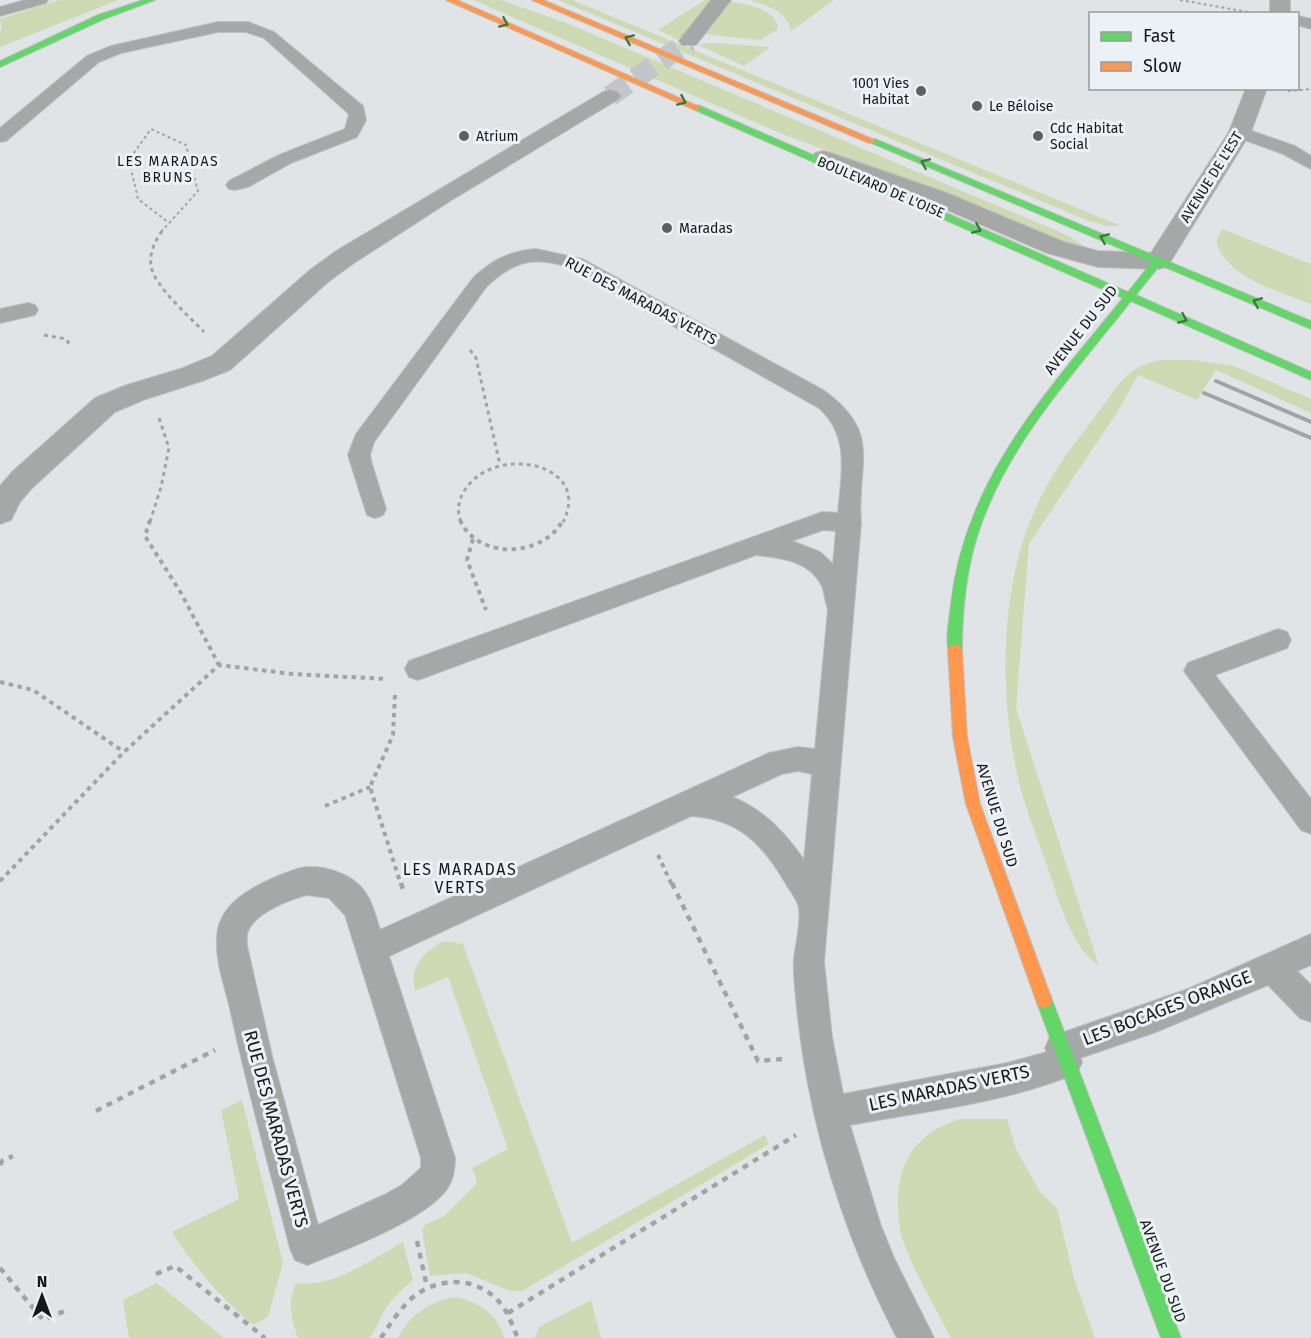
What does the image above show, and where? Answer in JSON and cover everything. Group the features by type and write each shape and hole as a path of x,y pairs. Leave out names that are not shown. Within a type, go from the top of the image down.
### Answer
{"main road":[{"path":"0,64 101,17 151,0"},
{"name":"BOULEVARD DE L'OISE","path":"450,0 1311,376"},
{"path":"536,0 1311,325"},
{"name":"AVENUE DU SUD","path":"1158,261 1044,404 1003,467 973,533 963,568 955,616 953,658 963,763 973,804 1063,1055 1171,1338"},
{"path":"1129,295 1160,295"}],"street":[{"path":"689,42 721,0"},
{"name":"AVENUE DE L'EST","path":"1158,261 1240,132 1256,90"},
{"path":"0,512 10,494 22,480 105,405 120,397 207,371 221,363 319,276 345,258 442,196 610,96"},
{"path":"776,142 939,198 1056,248 1098,259 1158,261"}],"lane":[{"path":"0,12 41,0"},
{"path":"0,137 82,66 103,54 208,28 248,27 269,35 357,110 358,117 351,133 288,157 275,163 257,177 235,185"},
{"path":"1240,132 1289,150 1311,164"},
{"name":"RUE DES MARADAS VERTS","path":"375,509 360,460 361,446 480,282 505,261 524,256 543,255 574,263 832,406 843,417 853,449 849,523 809,962 811,1001 819,1055 841,1154 860,1217 878,1262 916,1338"},
{"path":"0,316 28,310"},
{"name":"RUE DES MARADAS VERTS","path":"418,669 826,520 849,523"},
{"name":"RUE DES MARADAS VERTS","path":"752,546 790,550 807,557 822,568 834,583 840,621"},
{"path":"1278,640 1197,671 1311,821"},
{"path":"371,949 785,760 798,759 827,764"},
{"path":"691,803 719,804 735,811 759,828 797,873 814,907"},
{"name":"RUE DES MARADAS VERTS","path":"306,881 332,884 345,889 352,897 371,949 438,1158 437,1174 428,1186 408,1200 307,1248 251,1032 232,947 233,928 252,906 292,884 306,881"},
{"name":"LES BOCAGES ORANGE","path":"1063,1055 1272,968 1311,949"},
{"path":"1272,968 1311,1007"},
{"name":"LES MARADAS VERTS","path":"832,1113 1008,1079 1063,1055"}],"path":[{"path":"1180,0 1247,12"},
{"path":"168,222 138,199 129,160 151,129 186,145 198,191 158,235 151,253 149,269 155,279 211,339 234,352"},
{"path":"450,322 476,358 500,465"},
{"path":"150,388 169,448 161,487 145,536 181,593 219,665"},
{"path":"518,462 541,467 556,475 566,488 570,502 568,514 553,535 531,546 511,550 490,547 473,539 460,523 457,508 464,488 483,472 500,465 518,462"},
{"path":"473,539 467,560 496,639"},
{"path":"0,881 124,752 219,665 293,674 396,679 418,669"},
{"path":"396,679 393,735 370,787 416,928"},
{"path":"0,682 33,690 124,752"},
{"path":"325,806 370,787"},
{"path":"644,825 758,1061 819,1055"},
{"path":"96,1112 251,1032"},
{"path":"508,1313 832,1113"},
{"path":"0,1165 2,1161 13,1156"},
{"path":"156,1274 175,1266 265,1338"},
{"path":"0,1268 43,1320 67,1310"},
{"path":"381,1338 391,1320 417,1292 448,1281 464,1281 480,1286 493,1295 508,1313 518,1338"}],"green space":[{"path":"59,0 118,0 0,47 0,30 2,29 0,19"},
{"path":"473,0 501,0 564,22 1069,236 1088,249 1073,247 949,195 787,136"},
{"path":"558,0 572,0 1121,226 1108,226 1089,221"},
{"path":"705,0 712,0 681,41 658,30"},
{"path":"750,0 834,0 791,31 789,24 781,14 770,7"},
{"path":"729,1 750,5 764,11 775,19 778,25 777,30 760,40 703,34"},
{"path":"708,43 770,47 744,66 698,45"},
{"path":"1222,229 1311,264 1311,304 1256,282 1232,266 1222,255 1216,242"},
{"path":"1164,360 1193,360 1234,366 1311,399 1311,413 1216,370 1197,400 1138,375 1118,411 1029,544 1016,708 1099,966 1079,945 1072,933 1060,905 1022,794 1014,759 1006,682 1009,604 1016,566 1027,530 1053,476 1123,380 1140,366"},
{"path":"444,941 463,944 572,1243 765,1135 769,1144 522,1291 510,1291 466,1273 430,1276 422,1230 425,1225 444,1216 475,1185 477,1181 472,1168 508,1149 448,977 415,991 416,967 424,955"},
{"path":"242,1100 283,1263 268,1317 253,1325 209,1282 172,1232 239,1199 221,1110"},
{"path":"959,1119 1007,1119 1016,1149 1040,1192 1057,1208 1074,1278 1095,1338 951,1338 907,1251 900,1230 898,1206 901,1175 912,1151 932,1132"},
{"path":"403,1242 413,1280 390,1303 369,1338 298,1338 291,1310 296,1283 324,1281 338,1277"},
{"path":"157,1283 224,1338 129,1338 123,1300"},
{"path":"455,1297 472,1302 486,1310 497,1322 504,1338 398,1338 408,1322 422,1310"},
{"path":"591,1300 601,1338 535,1338 539,1327"}],"tunnel":[{"path":"610,96 689,41"}],"railway":[{"path":"1216,381 1311,422"},
{"path":"1204,393 1311,438"}],"traffic: fast":[{"path":"0,64 101,17 151,0"},
{"path":"698,108 1311,376"},
{"path":"872,141 1311,325"},
{"path":"955,650 958,596 969,542 981,508 1001,467 1039,411 1158,261"},
{"path":"1044,1000 1171,1338"}],"traffic: slow":[{"path":"450,0 698,108"},
{"path":"536,0 872,141"},
{"path":"955,650 960,737 973,804 1044,1000"}],"place":[{"name":"1001 Vies Habitat","path":"921,91"},
{"name":"Le Béloise","path":"977,106"},
{"name":"Atrium","path":"464,136"},
{"name":"Cdc Habitat Social","path":"1038,136"},
{"name":"Maradas","path":"667,228"}],"district":[{"name":"LES MARADAS BRUNS","path":"168,170"},
{"name":"LES MARADAS VERTS","path":"460,878"}]}
